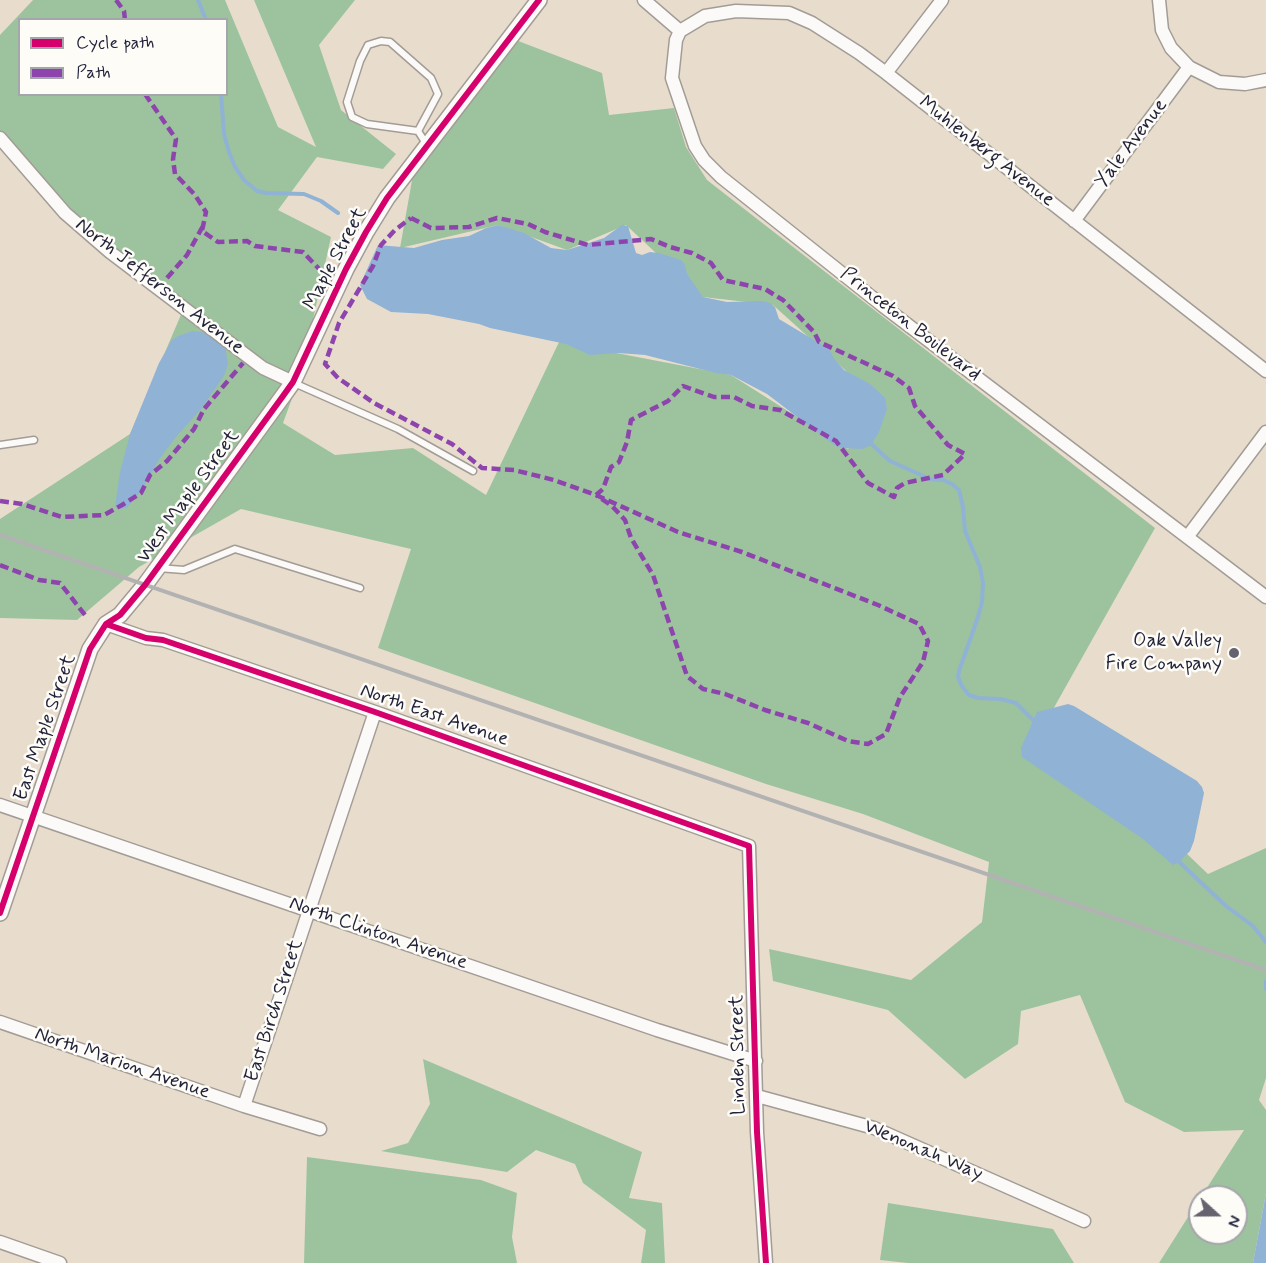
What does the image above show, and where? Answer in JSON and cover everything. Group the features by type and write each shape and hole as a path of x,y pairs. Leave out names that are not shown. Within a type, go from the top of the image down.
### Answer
{"street":[{"name":"Maple Street","path":"292,382 346,269 387,198 539,0"},
{"path":"644,0 680,31"},
{"path":"789,13 792,0"},
{"path":"886,73 942,0"},
{"path":"1160,0 1162,30 1171,48 1190,67 1220,82 1245,84 1266,80"},
{"name":"Muhlenberg Avenue","path":"680,31 705,16 736,11 789,13 812,23 886,73 1266,371"},
{"name":"Princeton Boulevard","path":"680,31 676,40 672,78 695,146 704,160 721,177 883,306 1266,597"},
{"name":"Yale Avenue","path":"1074,221 1190,67"},
{"name":"North Jefferson Avenue","path":"0,138 64,213 110,252 263,369 292,382"},
{"name":"West Maple Street","path":"106,624 120,615 158,567 292,382"},
{"path":"1188,536 1266,432"},
{"name":"North East Avenue","path":"106,624 146,638 163,640 375,712 749,846"},
{"name":"East Maple Street","path":"0,913 90,650 106,624"},
{"name":"East Birch Street","path":"244,1106 375,712"},
{"name":"North Clinton Avenue","path":"0,805 657,1030 756,1061"},
{"name":"Linden Street","path":"749,846 757,1132 766,1263"},
{"name":"North Marion Avenue","path":"0,1023 244,1106 320,1129"},
{"name":"Wenonah Way","path":"757,1096 874,1128 1084,1221"},
{"path":"0,1242 60,1263"}],"lane":[{"path":"381,41 390,42 431,78 438,94 418,131 367,124 352,117 346,102 368,45 381,41"},
{"path":"418,131 427,146"},
{"name":"North Jefferson Avenue","path":"292,382 398,429 473,471"},
{"path":"0,445 34,440"},
{"path":"158,567 184,570 235,549 360,588"}],"green space":[{"path":"33,0 225,0 278,127 316,147 254,0 355,0 319,45 341,110 396,154 383,169 317,157 278,210 331,237 301,374 283,423 335,455 413,448 486,495 559,342 731,375 848,449 887,408 773,305 703,297 626,225 567,250 498,225 400,248 414,169 513,39 602,73 609,115 674,108 686,147 707,180 1155,528 1047,720 1208,874 1266,848 1266,1078 1259,1100 1266,1110 1266,1193 1253,1263 1159,1263 1188,1217 1188,1245 1248,1245 1248,1185 1209,1185 1244,1130 1184,1132 1125,1102 1080,995 1021,1011 1018,1044 965,1079 888,1010 773,981 769,949 911,980 982,922 989,862 863,814 766,784 378,648 411,549 241,509 139,567 77,620 0,618 0,519 130,434 186,303 53,200 0,137 0,35"},
{"path":"423,1059 642,1152 629,1198 662,1203 665,1263 641,1263 646,1230 583,1183 575,1164 536,1150 507,1172 381,1151 408,1143 430,1104"},
{"path":"307,1157 481,1180 517,1193 512,1237 517,1263 304,1263"},
{"path":"888,1203 1053,1229 1074,1263 908,1263 880,1260"}],"water":[{"path":"498,225 524,233 551,248 567,250 604,238 622,225 628,226 636,253 642,255 650,252 659,253 681,260 687,274 703,297 727,302 762,301 770,303 775,307 779,319 829,349 844,370 870,384 885,398 887,409 879,432 871,445 863,449 841,448 767,394 731,375 645,355 618,353 590,355 566,344 479,324 428,314 391,312 367,299 360,285 378,245 414,248 442,240 469,236"},
{"path":"193,331 217,338 225,346 228,364 224,376 201,409 160,458 141,491 127,508 118,509 115,507 120,472 130,434 159,363 172,340"},
{"path":"1068,704 1197,781 1202,787 1204,793 1194,841 1190,851 1179,862 1173,865 1143,839 1022,757 1021,748 1037,712"},
{"path":"1266,1193 1266,1263 1253,1263"}],"waterway":[{"path":"198,0 205,18"},
{"path":"221,96 224,134 235,167 244,180 257,191 304,194 321,201 338,213"},
{"path":"868,441 890,461 930,479 943,480 959,490 965,531 980,567 983,583 978,617 958,676 961,685 969,695 1016,703 1035,722"},
{"path":"1177,860 1226,906 1253,926 1266,942"},
{"path":"1266,981 1266,989"}],"railway":[{"path":"0,535 1266,970"}],"marked path":[{"path":"116,0 124,11 125,18"},
{"path":"146,96 176,139 173,159 175,174 195,195 206,212 202,231 218,242 247,241 255,246 303,252 324,274"},
{"path":"411,218 431,228 469,227 497,218 528,224 545,232 588,245 651,239 692,253 711,263 723,280 765,289 783,300 814,332 819,342 893,376 909,388 915,406 948,445 965,454 943,475 905,483 897,488 894,497 868,483 836,441 780,410 752,406 734,397 714,397 683,386 668,401 631,420 627,442 619,462 611,467 603,489 596,495 554,480 514,470 482,468 452,444 374,403 338,378 325,364 339,323 373,266 381,245 411,218"},
{"path":"167,278 187,255 203,226"},
{"path":"0,501 22,504 62,517 104,515 122,505 141,493 150,475 167,461 194,429 204,409 243,363"},
{"path":"596,495 678,532 742,552 878,605 919,624 928,641 923,662 900,697 886,734 868,744 848,741 808,723 765,710 725,694 703,689 687,676 653,575 631,538 625,520 612,506 596,495"},
{"path":"0,565 39,580 60,583 85,615"}],"cycle path":[{"path":"0,913 90,649 106,624 120,615 145,585 293,382 346,269 387,198 539,0"},
{"path":"106,624 146,638 163,640 375,712 749,846 757,1132 766,1263"}],"place":[{"name":"Oak Valley Fire Company","path":"1234,653"}]}
